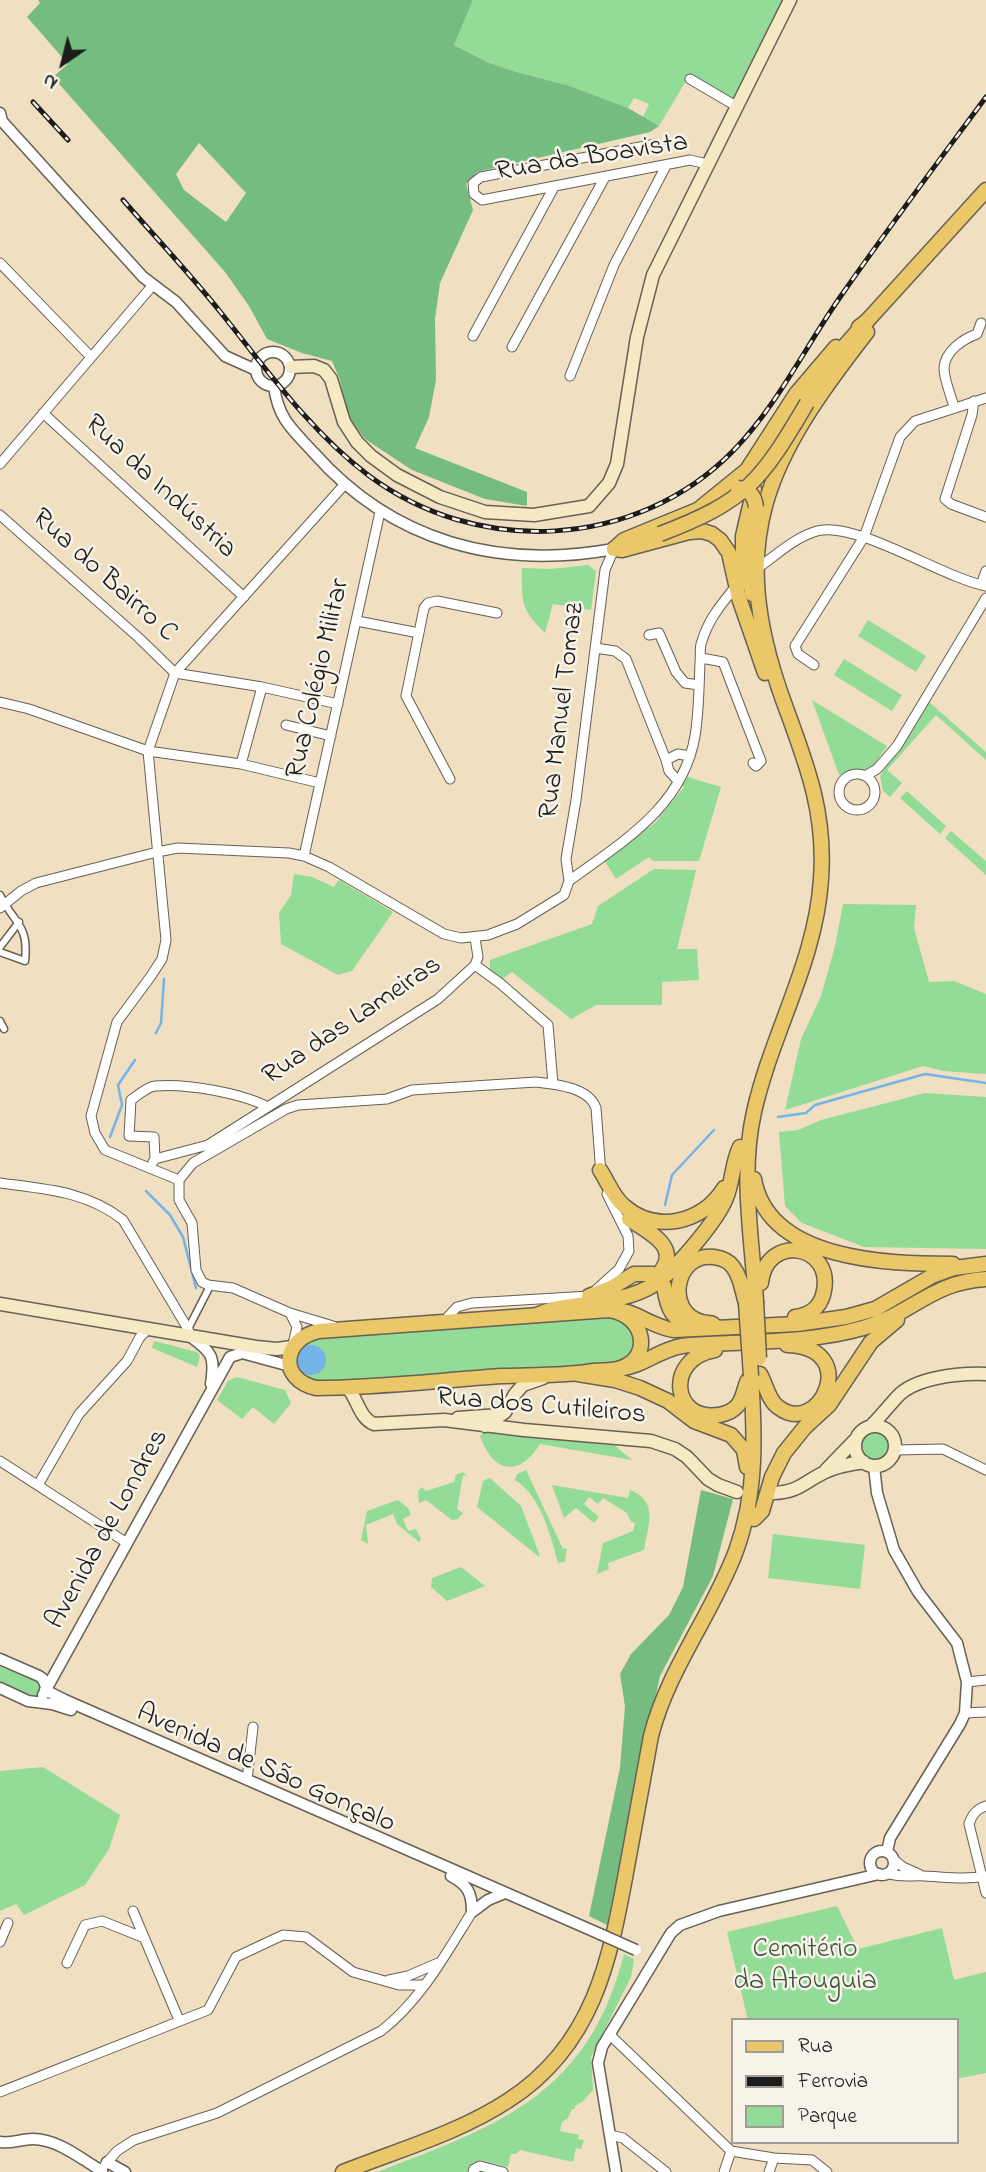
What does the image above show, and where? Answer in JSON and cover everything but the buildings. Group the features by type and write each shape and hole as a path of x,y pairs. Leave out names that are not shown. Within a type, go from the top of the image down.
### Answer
{"main road":[{"path":"290,367 314,366 324,370 331,379 344,422 357,442 397,475 440,497 485,512 534,515 589,506 609,483 617,464 636,337 653,275 790,0"},
{"path":"614,549 713,512 751,485 778,452 807,402 834,367 986,190"},
{"path":"746,619 743,536 759,471 776,437 802,398 986,200"},
{"path":"699,509 747,470 810,375 845,338 867,327"},
{"path":"600,1170 613,1194 626,1208 643,1218 673,1222 690,1218 714,1202 744,1147 757,1101 807,960 817,917 822,842 814,786 773,671 759,611 756,582 757,544 769,490 777,468 806,417 867,327"},
{"path":"614,549 624,540 699,509 737,488 744,488 751,493 756,507 750,564 753,602 759,611"},
{"path":"365,2172 454,2138 501,2115 549,2080 588,2031 606,1993 619,1951 656,1754 668,1708 684,1671 737,1571 750,1519 754,1468 755,1375 742,1129 751,1089 799,957 806,926 813,879 814,842 807,789 746,619 729,553 720,540 702,531 689,532 622,550 614,549"},
{"path":"744,1147 763,1205 777,1223 794,1236 824,1248 868,1259 922,1264 986,1264"},
{"path":"537,1315 550,1309 603,1303 627,1297 647,1289 668,1273 707,1227 726,1198 734,1161"},
{"path":"607,1194 624,1214 657,1237 665,1248 666,1260 662,1270 627,1297"},
{"path":"751,1302 760,1293 763,1269 769,1259 775,1255 800,1251 815,1257 820,1263 825,1284 818,1306 809,1314 779,1319 771,1325"},
{"path":"702,1322 686,1312 678,1291 683,1272 700,1258 716,1257 731,1264 751,1302"},
{"path":"0,1304 277,1349 292,1347 305,1335 342,1329 609,1310 626,1311 668,1329 696,1330 720,1326 816,1322 861,1314 932,1276 954,1268 986,1264"},
{"path":"589,1296 611,1288 634,1274 653,1274"},
{"path":"292,1347 289,1366 296,1377 310,1387 578,1374 639,1365 672,1348 850,1331 887,1320 943,1287 986,1279"},
{"path":"664,1286 666,1304 672,1315 683,1322 720,1326"},
{"path":"343,2172 469,2123 508,2101 553,2064 581,2026 594,2001 609,1957 651,1736 660,1704 674,1671 730,1565 750,1519 762,1511 772,1477 784,1453 805,1427 829,1405 871,1342 904,1315 909,1307"},
{"path":"609,1310 623,1313 632,1319 640,1336 639,1349 634,1359 618,1369"},
{"path":"755,1375 773,1402 787,1412 802,1412 816,1406 827,1388 828,1371 817,1353 801,1346 777,1346 770,1340"},
{"path":"730,1343 722,1349 701,1353 686,1366 680,1382 684,1400 691,1409 714,1416 726,1414 742,1400 746,1382 755,1375"},
{"path":"773,1493 798,1489 823,1472 864,1429 871,1426 897,1396 922,1381 966,1373 986,1374"},
{"path":"578,1374 615,1380 640,1388 668,1401 694,1421 725,1432 736,1439 746,1455 743,1507 750,1519"},
{"path":"485,1426 505,1412 519,1389 528,1382 554,1375"},
{"name":"Rua dos Cutileiros","path":"347,1387 355,1395 363,1416 374,1424 444,1420 659,1442 675,1448 718,1485 737,1492"},
{"path":"512,1400 514,1416 521,1423 536,1430"},
{"path":"888,1431 892,1404"},
{"path":"444,1420 500,1415"},
{"path":"823,1472 844,1465 889,1460 895,1450 894,1439 882,1427 871,1426"},
{"path":"856,1439 857,1453 869,1464"}],"street":[{"path":"690,79 736,106"},
{"path":"0,119 121,254 153,285 176,302 225,356 256,370"},
{"name":"Rua da Boavista","path":"656,144 481,177 473,183 474,194 482,200 690,160 707,164"},
{"path":"570,376 614,265 666,166"},
{"path":"512,347 605,177"},
{"path":"473,336 554,187"},
{"path":"0,263 91,357"},
{"path":"0,464 153,285"},
{"path":"954,407 944,368 957,346 962,340 977,334 981,323"},
{"path":"271,352 286,357 290,367 288,379 274,387 261,382 256,370 260,358 271,352"},
{"path":"274,387 281,417 319,459 380,512 409,527 445,540 505,555 573,555 614,549"},
{"path":"814,665 798,654 795,646 864,537 900,437 915,421 986,398"},
{"path":"974,401 972,415 944,499 986,517"},
{"name":"Rua da Indústria","path":"43,413 244,597"},
{"path":"179,1180 105,1150 95,1133 91,1116 117,1022 162,958 166,940 148,751 175,673 345,484"},
{"name":"Rua Colégio Militar","path":"304,856 380,512"},
{"name":"Rua do Bairro C","path":"0,515 175,673"},
{"path":"762,565 799,537 820,530 841,530 864,537 968,582 983,586 986,571"},
{"name":"Rua Manuel Tomaz","path":"569,881 566,859 605,570 614,549"},
{"path":"19,922 0,950 24,961 27,942 19,922 1,902 36,883 178,848 304,856 329,867 444,934 475,938 488,936 517,923 564,895 569,881 644,826 666,803 690,756 695,736 700,643 712,616 732,591"},
{"path":"865,776 877,769 897,746 986,598"},
{"path":"450,779 407,701 406,691 424,608 432,601 497,613"},
{"path":"357,621 419,633"},
{"path":"649,635 659,633 676,672 685,683 699,685"},
{"path":"595,648 615,651 626,659 669,771 678,781"},
{"path":"701,658 723,662 761,761 756,766 752,763"},
{"path":"175,673 262,687 338,704"},
{"path":"240,764 262,687"},
{"path":"0,702 29,709 148,751 240,764 320,783"},
{"path":"286,725 331,736"},
{"path":"666,760 678,754 690,756"},
{"path":"874,784 865,776 853,774 843,781 839,792 844,804 853,809 869,806 875,796 877,769"},
{"name":"Rua das Lameiras","path":"155,1159 208,1145 438,999 475,965 478,957 475,938"},
{"path":"475,965 548,1025 553,1084"},
{"path":"0,1021 4,1029"},
{"path":"342,1329 290,1313 233,1288 202,1282 196,1270 192,1223 179,1200 179,1180 193,1163 286,1109 298,1105 387,1099 411,1090 536,1082 553,1084 585,1095 594,1103 600,1170 607,1194 628,1236 629,1251 619,1269 589,1296 472,1303 457,1307 442,1322"},
{"path":"148,1167 155,1159 154,1137 129,1136 131,1100 152,1086 205,1089 256,1101 268,1107"},
{"path":"0,1183 75,1194 113,1212 123,1220 189,1333"},
{"path":"189,1333 208,1290"},
{"path":"290,1313 297,1327 292,1347"},
{"path":"38,1485 79,1414 127,1361 147,1330"},
{"name":"Avenida de Londres","path":"189,1333 209,1350 214,1361 210,1394"},
{"name":"Avenida de Londres","path":"33,1701 41,1698 54,1677 230,1357 242,1353 289,1366"},
{"path":"895,1450 943,1449 986,1470"},
{"path":"0,1461 127,1543"},
{"path":"616,2172 598,2063 609,2034 671,1933 680,1925 719,1911 883,1874 892,1868 890,1838 965,1713 967,1682 957,1643 918,1592 894,1550 869,1464"},
{"name":"Avenida de São Gonçalo","path":"0,1659 39,1676 46,1689 65,1700 655,1958"},
{"path":"54,1677 51,1688 65,1700"},
{"path":"967,1682 986,1680"},
{"name":"Avenida de São Gonçalo","path":"0,1689 33,1701 63,1707 462,1882 472,1895"},
{"path":"965,1713 986,1712"},
{"path":"247,1780 253,1727"},
{"path":"986,1806 979,1808 972,1815 969,1824 985,1877 986,1893"},
{"path":"854,1879 877,1852 890,1856 902,1867 924,1876"},
{"path":"871,1859 872,1868 883,1874 899,1877 985,1877"},
{"path":"472,1912 473,1886 485,1884 491,1892 487,1901"},
{"path":"103,2168 117,2151 134,2140 217,2113 381,2031 400,2016 425,1985 472,1912 505,1893"},
{"path":"472,1895 478,1902 487,1901"},
{"path":"133,1911 180,2020"},
{"path":"67,1964 85,1925 102,1921 142,1937"},
{"path":"0,1942 8,1923"},
{"path":"0,2092 208,2010 236,1957 282,1935 306,1937 352,1972 400,1985 425,1985"},
{"path":"388,1980 408,1976 441,1962"},
{"path":"408,1976 425,1985"},
{"path":"609,2034 731,2151 774,2158 812,2160 828,2172"},
{"path":"610,2135 623,2138 666,2172"},
{"path":"0,2142 50,2140 103,2168 125,2172"},
{"path":"724,2172 731,2151"},
{"path":"769,2172 774,2158"},
{"path":"473,2172 480,2166 503,2172"}],"green space":[{"path":"38,0 473,0 454,45 487,62 570,86 628,108 659,126 650,132 477,172 466,184 473,210 440,283 435,319 436,380 429,417 415,448 527,492 527,506 485,499 412,470 365,439 348,417 340,380 332,361 267,339 249,306 225,272 53,77 68,64 27,17 40,3","holes":["199,143 246,193 226,222 184,190 176,174"]},
{"path":"473,0 782,0 730,104 686,81 659,126 643,117 649,104 634,98 628,108 570,86 487,62 454,45"},
{"path":"588,565 596,571 591,610 553,604 545,633 524,604 522,568 551,569"},
{"path":"868,620 926,656 916,672 858,636"},
{"path":"844,659 902,695 892,711 834,675"},
{"path":"812,700 887,746 872,768 839,775"},
{"path":"929,702 986,752 986,760 936,715 887,770 902,783 890,797 883,791 880,776"},
{"path":"684,776 721,787 699,861 653,861 649,857 616,879 604,860 655,823 684,787 680,784"},
{"path":"907,791 946,826 940,834 900,798"},
{"path":"951,831 986,861 986,875 945,838"},
{"path":"654,869 696,870 677,949 697,949 699,980 662,982 662,1005 596,1005 571,1019 512,972 501,980 490,974 490,960 592,924 598,906"},
{"path":"294,874 312,877 334,887 339,880 393,912 352,971 338,975 281,944 279,913 291,895"},
{"path":"843,904 916,905 914,928 929,982 954,981 986,994 986,1074 943,1071 923,1066 785,1110 801,1039 821,996"},
{"path":"925,1093 986,1097 986,1249 864,1247 802,1223 785,1206 779,1132 798,1130 821,1120"},
{"path":"605,1315 627,1321 635,1338 630,1355 619,1364 323,1382 304,1377 298,1369 301,1343 313,1337"},
{"path":"154,1341 197,1352 200,1356 197,1367 152,1348"},
{"path":"237,1377 285,1390 291,1403 274,1424 253,1407 242,1419 217,1400 228,1381"},
{"path":"876,1431 887,1436 892,1447 887,1458 876,1463 865,1458 860,1447 865,1436"},
{"path":"484,1432 614,1445 632,1460 540,1444 524,1462 507,1467 492,1458 485,1448 480,1436"},
{"path":"526,1470 563,1549 567,1548 565,1562 558,1563 548,1528 538,1506 532,1496 515,1480 517,1474"},
{"path":"463,1472 467,1476 463,1475 457,1509 463,1513 458,1519 452,1520 426,1500 419,1503 418,1491 422,1487 426,1491 454,1482 456,1475"},
{"path":"490,1478 521,1506 540,1556 477,1507 483,1481"},
{"path":"552,1485 628,1498 630,1490 639,1495 645,1500 649,1515 644,1550 608,1563 609,1569 597,1574 603,1543 633,1531 635,1523 631,1522 627,1513 603,1498 598,1504 589,1497 584,1504 599,1517 594,1523 576,1508 564,1518"},
{"path":"701,1490 733,1499 713,1576 660,1676 607,1925 589,1916 620,1768 625,1706 620,1674 631,1654 669,1615 683,1587"},
{"path":"398,1500 408,1508 411,1515 403,1519 408,1531 416,1529 421,1539 419,1542 397,1524 393,1514 366,1525 368,1544 361,1540 367,1511"},
{"path":"773,1534 865,1545 860,1589 768,1578"},
{"path":"461,1567 485,1586 447,1601 431,1587 432,1578"},
{"path":"0,1660 42,1684 38,1697 32,1699 0,1686"},
{"path":"43,1767 120,1815 109,1849 85,1885 24,1915 16,1904 0,1911 0,1771"},
{"name":"Cemitério da Atouguia","path":"837,1906 858,1949 942,1928 954,1980 986,1972 986,2073 958,2079 958,2018 748,2018 727,1932"},
{"path":"624,1954 634,1959 631,1977 591,2057 593,2090 562,2122 560,2131 579,2135 578,2139 584,2140 581,2149 576,2148 573,2162 520,2150 511,2154 508,2167 480,2160 471,2164 469,2172 377,2172 500,2120 533,2098 562,2073 588,2041 608,2002"}],"water":[{"path":"311,1345 322,1349 326,1360 322,1371 311,1375 300,1371 296,1360 300,1349"}],"waterway":[{"path":"156,1033 161,1023 164,979"},
{"path":"110,1137 122,1105 118,1085 135,1060"},
{"path":"778,1117 806,1113 815,1105 925,1074 986,1083"},
{"path":"665,1205 672,1175 714,1130"},
{"path":"146,1191 170,1215 183,1237 196,1288"}],"railway":[{"path":"123,200 198,285 309,420 327,440 368,475 411,502 457,520 506,530 555,531 604,524 650,508 694,484 733,451 778,395 829,313 986,97"},
{"path":"33,102 68,140"}]}
